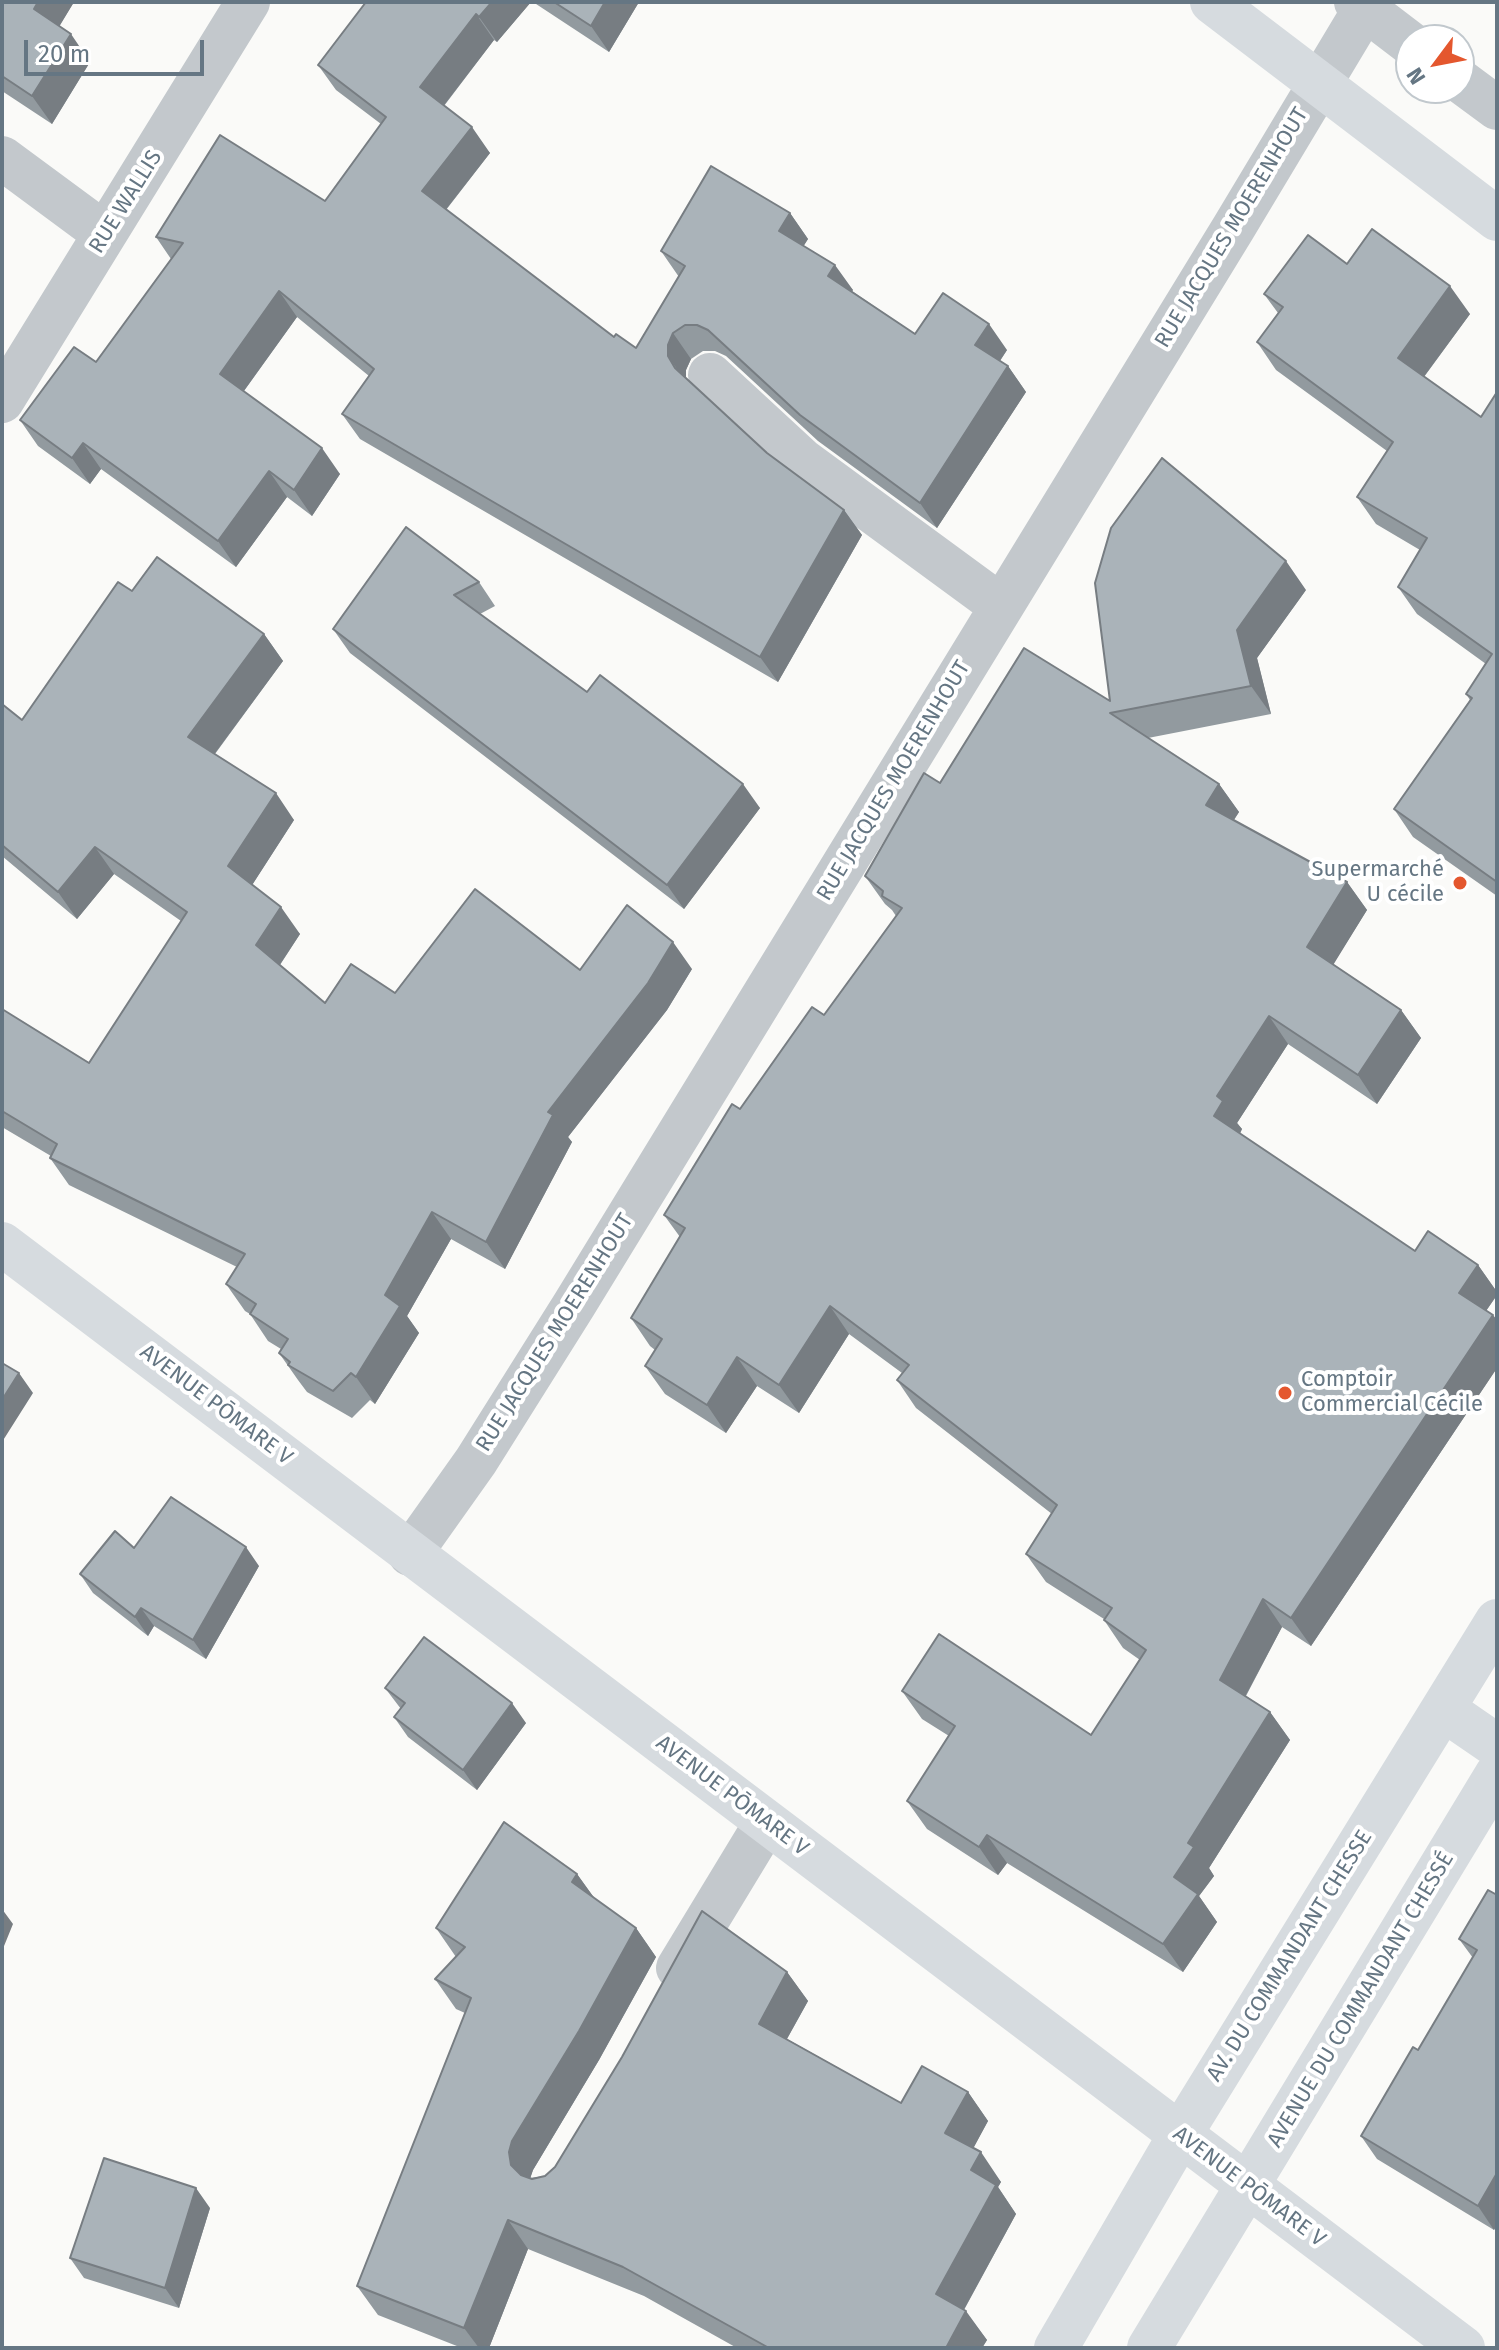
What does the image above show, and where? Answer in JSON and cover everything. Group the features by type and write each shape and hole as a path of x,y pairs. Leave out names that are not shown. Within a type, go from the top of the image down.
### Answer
{"main road":[{"path":"1212,2 1497,219"},
{"name":"AVENUE PŌMARE V","path":"2,1244 1463,2348"},
{"name":"AV. DU COMMANDANT CHESSE","path":"1056,2348 1180,2135 1497,1621"},
{"path":"1443,1709 1497,1746"},
{"name":"AVENUE DU COMMANDANT CHESSÉ","path":"1149,2348 1497,1774"}],"street":[{"name":"RUE WALLIS","path":"2,401 248,2"},
{"path":"1363,4 1395,31"},
{"name":"RUE JACQUES MOERENHOUT","path":"410,1554 476,1461 574,1305 1321,83 1363,4"},
{"path":"1475,92 1497,108"},
{"path":"2,158 105,234"},
{"path":"710,375 802,460 1001,606"},
{"path":"658,2005 696,1936 766,1823"}],"building":[{"path":"2,2 38,2 34,9 71,34 32,96 2,76"},
{"path":"366,2 492,2 479,17 476,14 420,87 472,127 422,191 614,337 616,334 636,348 685,266 661,251 711,166 790,213 779,231 835,265 828,276 915,334 943,293 989,324 975,345 1008,366 920,503 800,415 708,330 697,325 685,325 673,333 668,356 675,368 767,453 844,510 760,657 342,414 374,369 279,291 220,374 322,448 294,490 269,471 218,541 83,443 72,458 20,420 74,347 96,362 183,243 156,237 220,135 325,201 386,117 318,65"},
{"path":"554,2 605,2 591,26"},
{"path":"1372,229 1450,286 1398,358 1481,417 1497,392 1497,882 1394,809 1472,698 1466,694 1492,654 1398,587 1427,538 1357,497 1393,442 1257,342 1283,307 1264,294 1308,235 1347,264"},
{"path":"1162,458 1286,561 1237,630 1251,686 1110,713 1219,784 1206,805 1347,882 1307,947 1401,1010 1358,1075 1269,1016 1217,1096 1223,1101 1214,1116 1415,1251 1428,1231 1478,1265 1459,1293 1493,1315 1291,1618 1263,1599 1220,1680 1270,1712 1188,1843 1194,1847 1174,1877 1198,1894 1163,1944 987,1835 979,1847 907,1801 955,1726 902,1691 939,1634 1091,1735 1146,1650 1104,1620 1112,1608 1026,1554 1057,1505 897,1380 909,1365 830,1306 779,1385 737,1357 707,1405 645,1366 662,1339 631,1318 685,1228 664,1215 732,1104 740,1109 812,1007 824,1015 902,908 882,896 883,891 865,876 924,773 940,783 1024,648 1110,701 1095,583 1111,528"},
{"path":"406,527 479,582 454,595 587,692 600,675 743,784 667,885 333,629"},
{"path":"157,557 264,634 188,737 276,793 228,866 281,907 256,945 325,1003 351,964 395,993 475,889 580,970 627,905 673,942 648,983 548,1112 553,1115 486,1242 432,1212 385,1295 400,1306 356,1377 351,1373 333,1391 288,1365 290,1362 279,1353 288,1339 250,1314 256,1304 226,1284 245,1254 50,1158 57,1144 2,1111 2,1009 89,1063 187,912 95,847 58,892 2,845 2,704 22,720 118,582 132,591"},
{"path":"2,1363 19,1373 2,1400"},
{"path":"171,1497 246,1547 193,1640 141,1608 135,1617 80,1574 115,1531 134,1548"},
{"path":"424,1637 512,1703 463,1770 394,1717 405,1703 385,1688"},
{"path":"504,1822 577,1874 572,1882 636,1928 579,2031 512,2141 509,2152 511,2165 521,2175 532,2179 545,2176 555,2167 622,2057 702,1911 787,1972 759,2024 901,2103 922,2066 968,2092 945,2133 981,2152 971,2170 996,2185 936,2294 966,2311 946,2348 769,2348 623,2267 508,2220 464,2328 357,2286 471,1998 435,1979 465,1947 436,1928"},
{"path":"1488,1890 1497,1895 1497,2173 1478,2206 1361,2136 1413,2047 1418,2050 1477,1950 1459,1939"},
{"path":"104,2158 196,2188 165,2288 70,2258"}],"place":[{"name":"Supermarché U cécile","path":"1460,883"},
{"name":"Comptoir Commercial Cécile","path":"1285,1393"}]}
